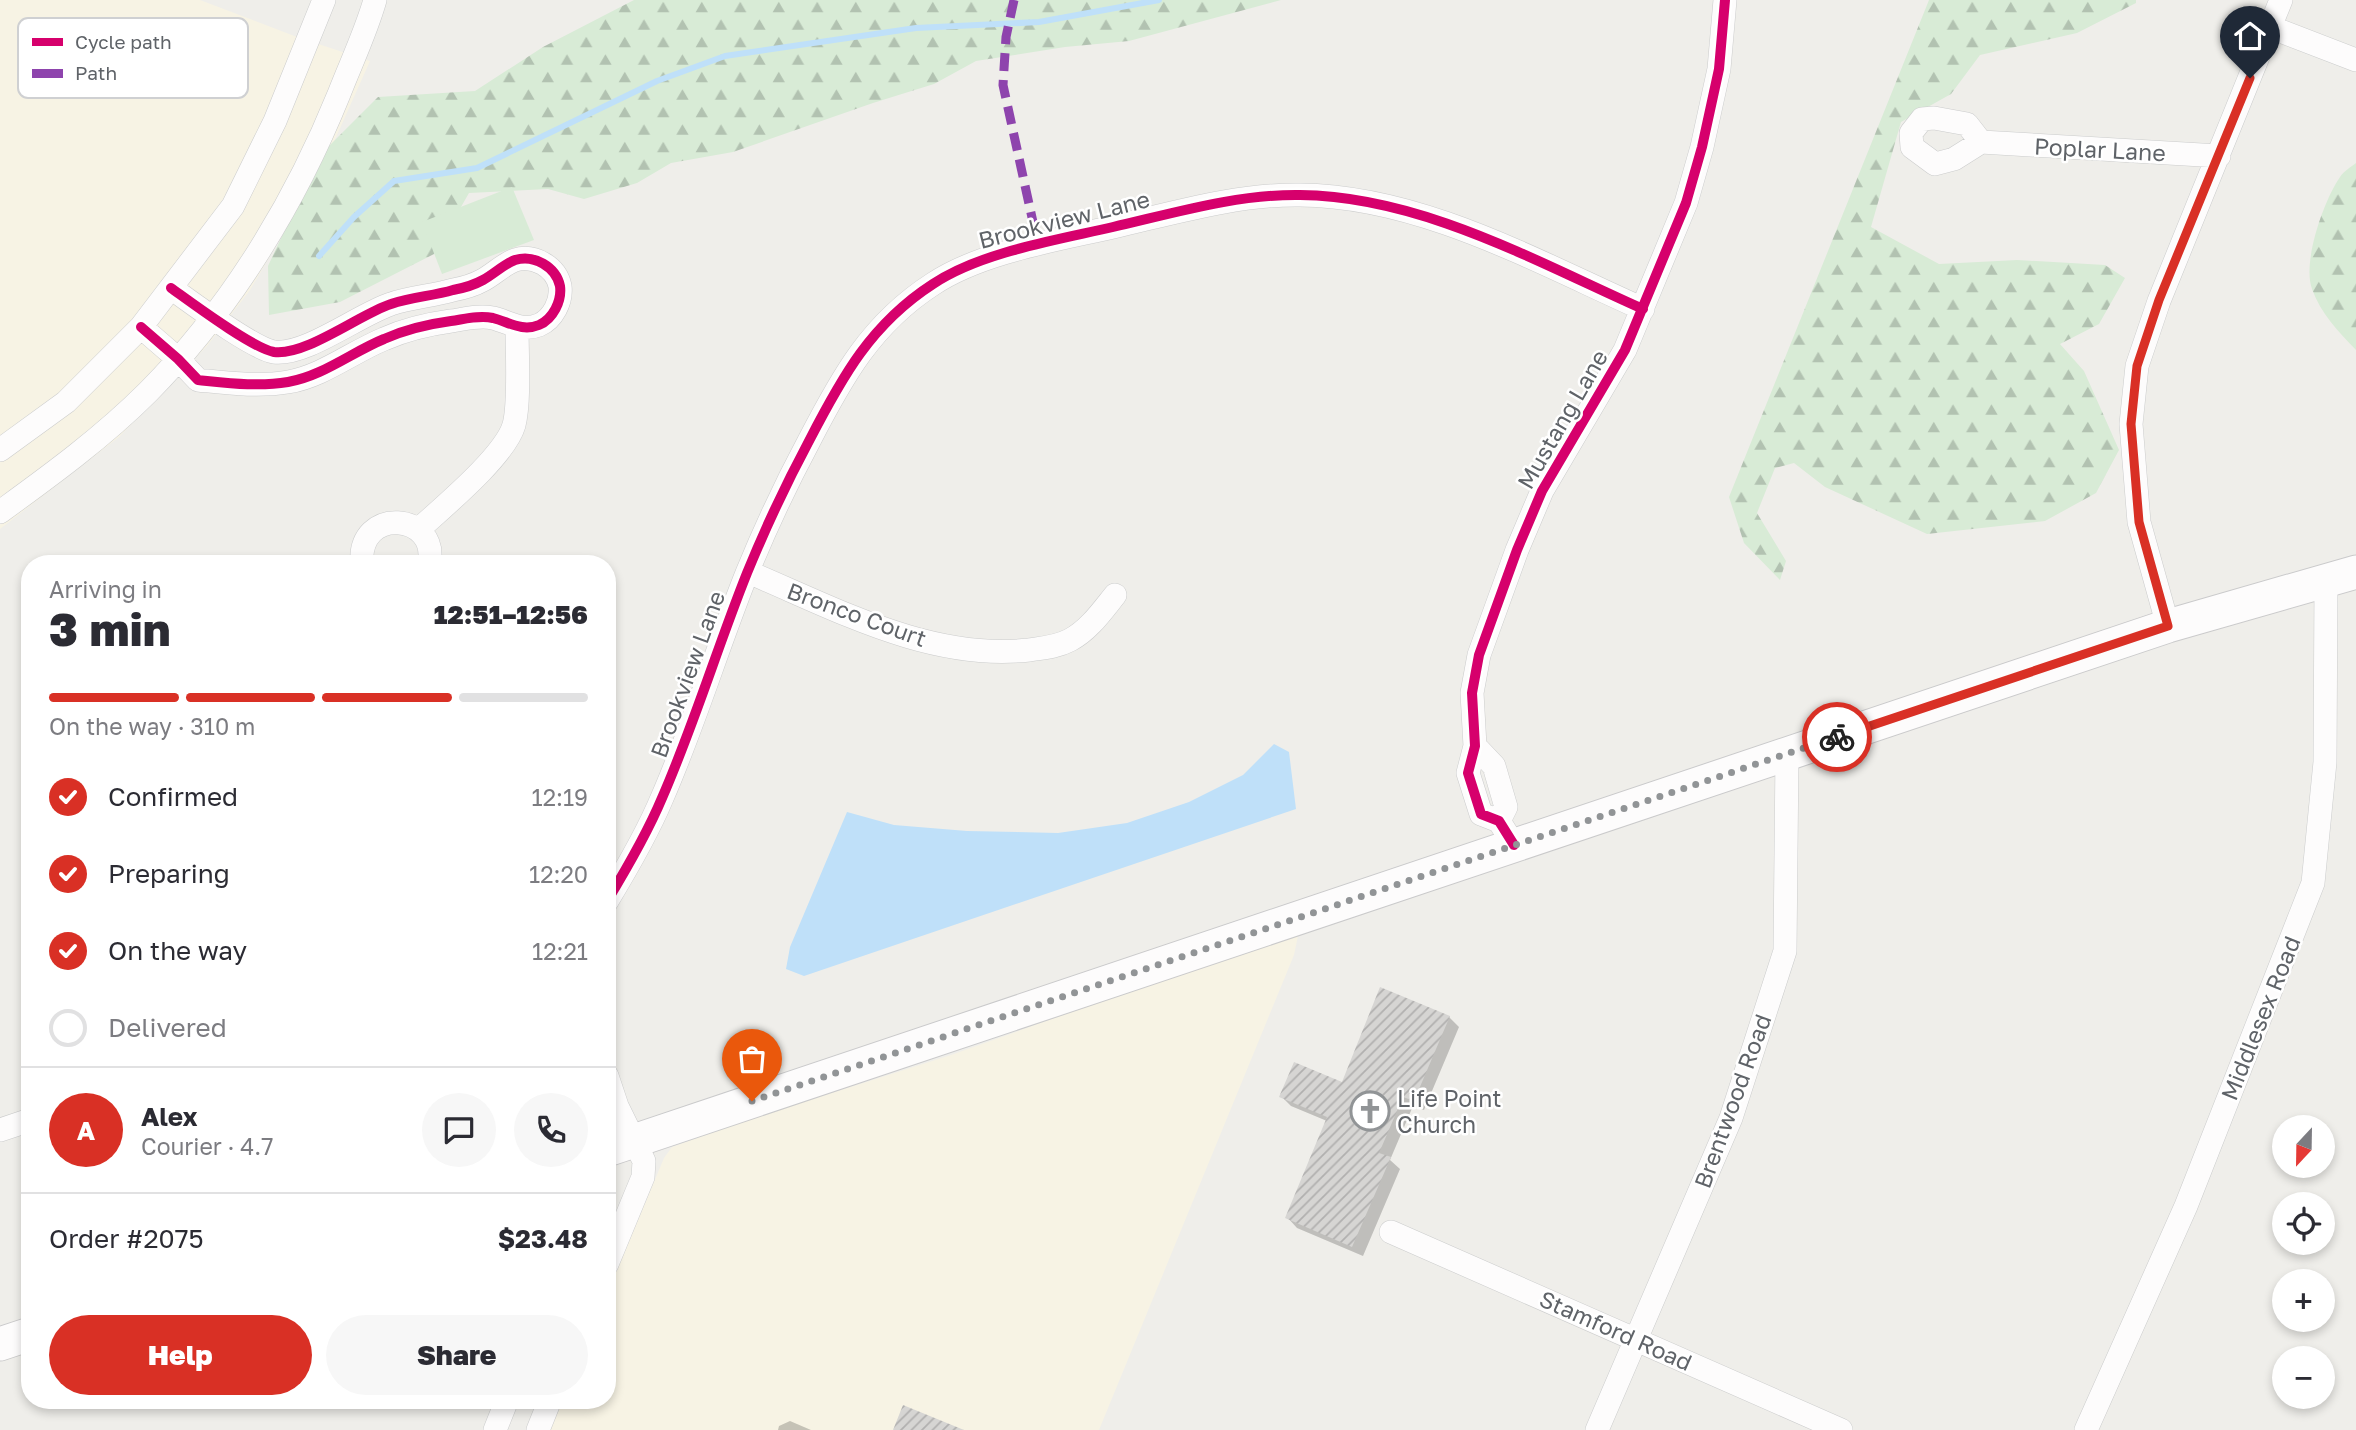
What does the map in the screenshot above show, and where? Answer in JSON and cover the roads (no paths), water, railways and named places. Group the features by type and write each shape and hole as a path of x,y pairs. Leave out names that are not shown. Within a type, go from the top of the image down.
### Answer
{"main road":[{"path":"622,1146 1506,833 1787,754 2168,626 2341,577"},
{"path":"0,1344 21,1337"}],"street":[{"path":"0,450 66,402 141,327 233,206 275,121 324,0"},
{"path":"0,512 66,464 147,393 214,317 290,200 327,122 374,0"},
{"name":"Mustang Lane","path":"1506,833 1481,814 1468,773 1475,746 1472,694 1479,655 1517,550 1542,491 1626,350 1686,203 1699,158 1718,69 1725,0"},
{"path":"2168,626 2139,522 2131,424 2137,366 2159,300 2281,0"},
{"path":"2270,27 2356,60"},
{"name":"Poplar Lane","path":"1981,142 2219,156"},
{"name":"Brookview Lane","path":"616,886 641,844 661,802 748,572 794,468 845,373 866,343 909,300 936,282 961,268 1041,244 1221,203 1301,195 1347,199 1453,225 1643,309"},
{"path":"141,327 198,380 257,385 289,382 318,373 385,338 441,322 480,316 517,327 542,324 551,316 561,295 556,274 539,261 516,260 466,287 391,304 307,345 274,352 171,288"},
{"path":"418,530 478,473 503,445 514,426 517,327"},
{"path":"363,555 364,543 378,527 399,522 418,530 429,548 429,555"},
{"name":"Bronco Court","path":"748,572 890,631 917,639 983,651 1007,652 1053,647 1087,628 1115,595"},
{"name":"Middlesex Road","path":"2087,1430 2186,1206 2313,883 2341,577"},
{"name":"Brentwood Road","path":"1597,1430 1731,1118 1785,951 1787,754"},
{"path":"616,1103 622,1146 644,1161 643,1177 616,1242"},
{"path":"0,1130 21,1123"},
{"name":"Stamford Road","path":"1391,1232 1841,1430"},
{"path":"495,1430 504,1409"},
{"path":"538,1430 546,1409"}],"water":[{"path":"1274,744 1289,752 1296,809 804,976 786,969 790,947 847,812 894,825 967,831 1058,833 1127,823 1189,802 1243,775"}],"waterway":[{"path":"319,256 354,217 394,181 477,168 657,81 725,56 916,28 1039,22 1159,0"}],"place":[{"name":"Life Point Church","path":"1370,1111"}]}
